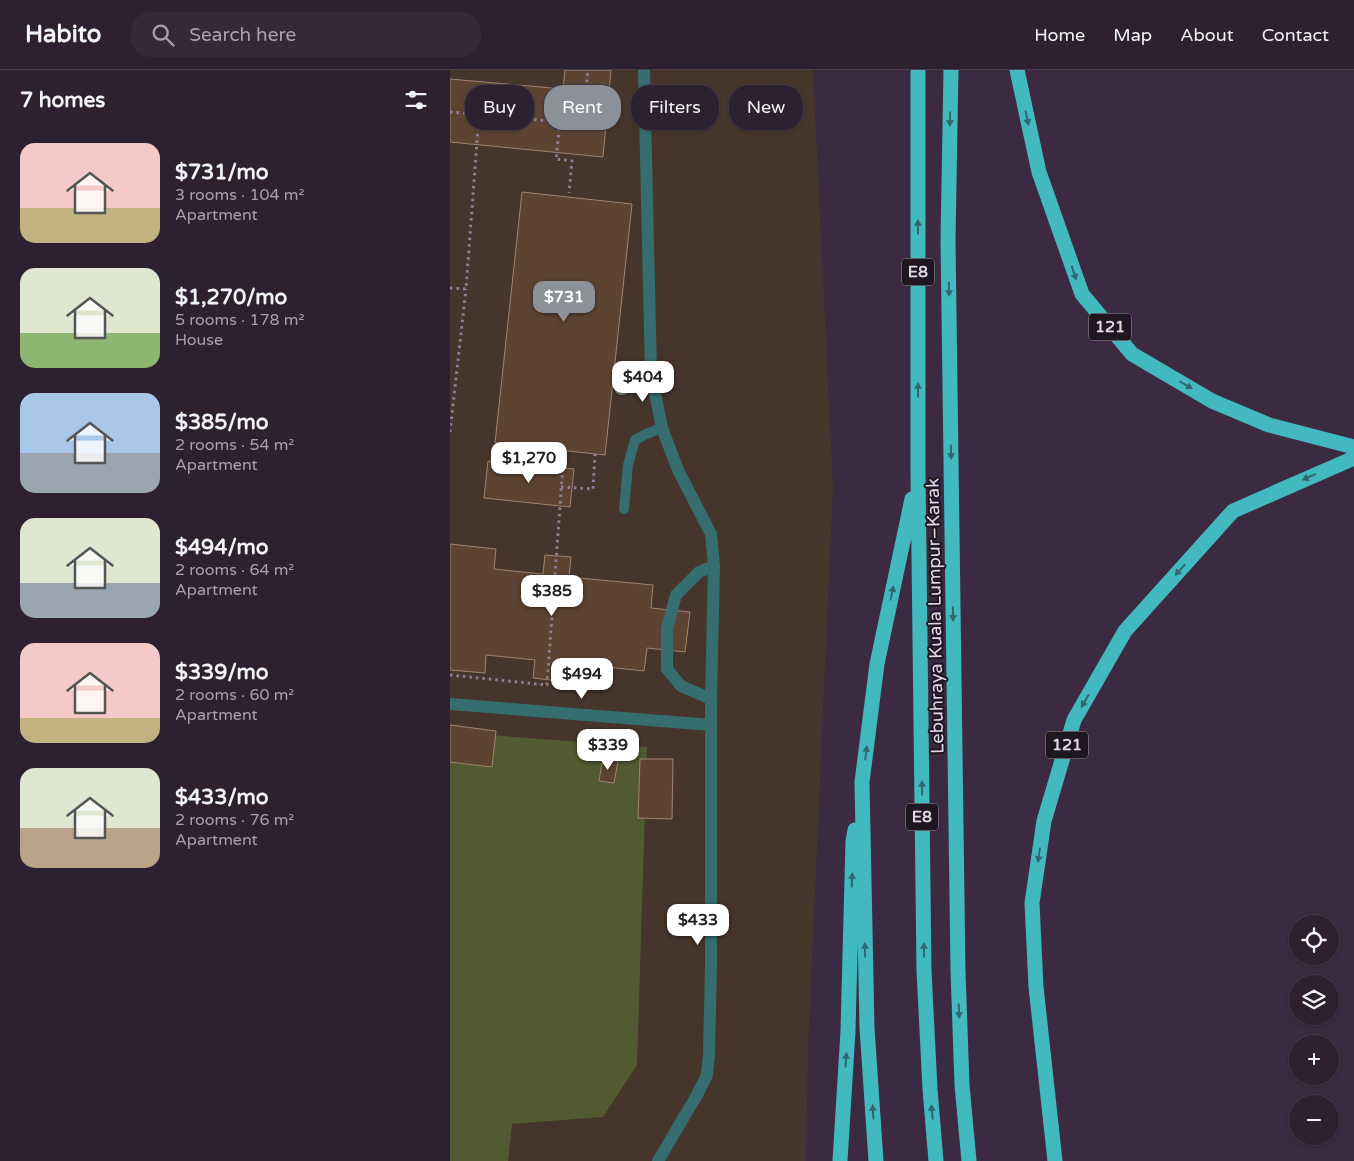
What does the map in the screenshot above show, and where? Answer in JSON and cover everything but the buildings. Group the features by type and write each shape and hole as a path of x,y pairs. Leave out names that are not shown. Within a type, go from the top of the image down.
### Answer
{"highway":[{"name":"Lebuhraya Kuala Lumpur–Karak","path":"918,70 918,473 924,971 936,1161"},
{"name":"Lebuhraya Kuala Lumpur–Karak","path":"951,70 948,240 958,971 962,1085 969,1161"},
{"name":"121","path":"1017,70 1039,172 1082,294 1132,354 1212,401 1269,424 1354,447"},
{"name":"121","path":"1055,1161 1036,987 1032,903 1044,821 1074,720 1125,631 1233,512 1354,458"},
{"path":"840,1161 848,1031 853,841 876,664 918,473"},
{"path":"862,782 867,1028 876,1161"}],"street":[{"path":"644,70 651,373 662,428 678,470 711,534 714,566 709,1054 707,1075 658,1161"},
{"path":"712,699 681,686 667,669 667,629 676,595 700,572 714,566"},
{"path":"450,704 712,725"}],"lane":[{"path":"624,509 628,465 635,440 662,428"}],"path":[{"path":"587,85 588,70"},
{"path":"450,112 465,113"},
{"path":"450,432 466,289 479,130"},
{"path":"559,130 556,159 572,161 569,193"},
{"path":"450,288 466,289"},
{"path":"450,676 548,685 564,451"},
{"path":"562,487 592,489 596,454"}],"shaded area":[{"path":"450,70 813,70 833,487 808,1049 806,1161 450,1161"}],"green space":[{"path":"450,732 647,747 637,1065 603,1117 512,1124 508,1161 450,1161"}]}
